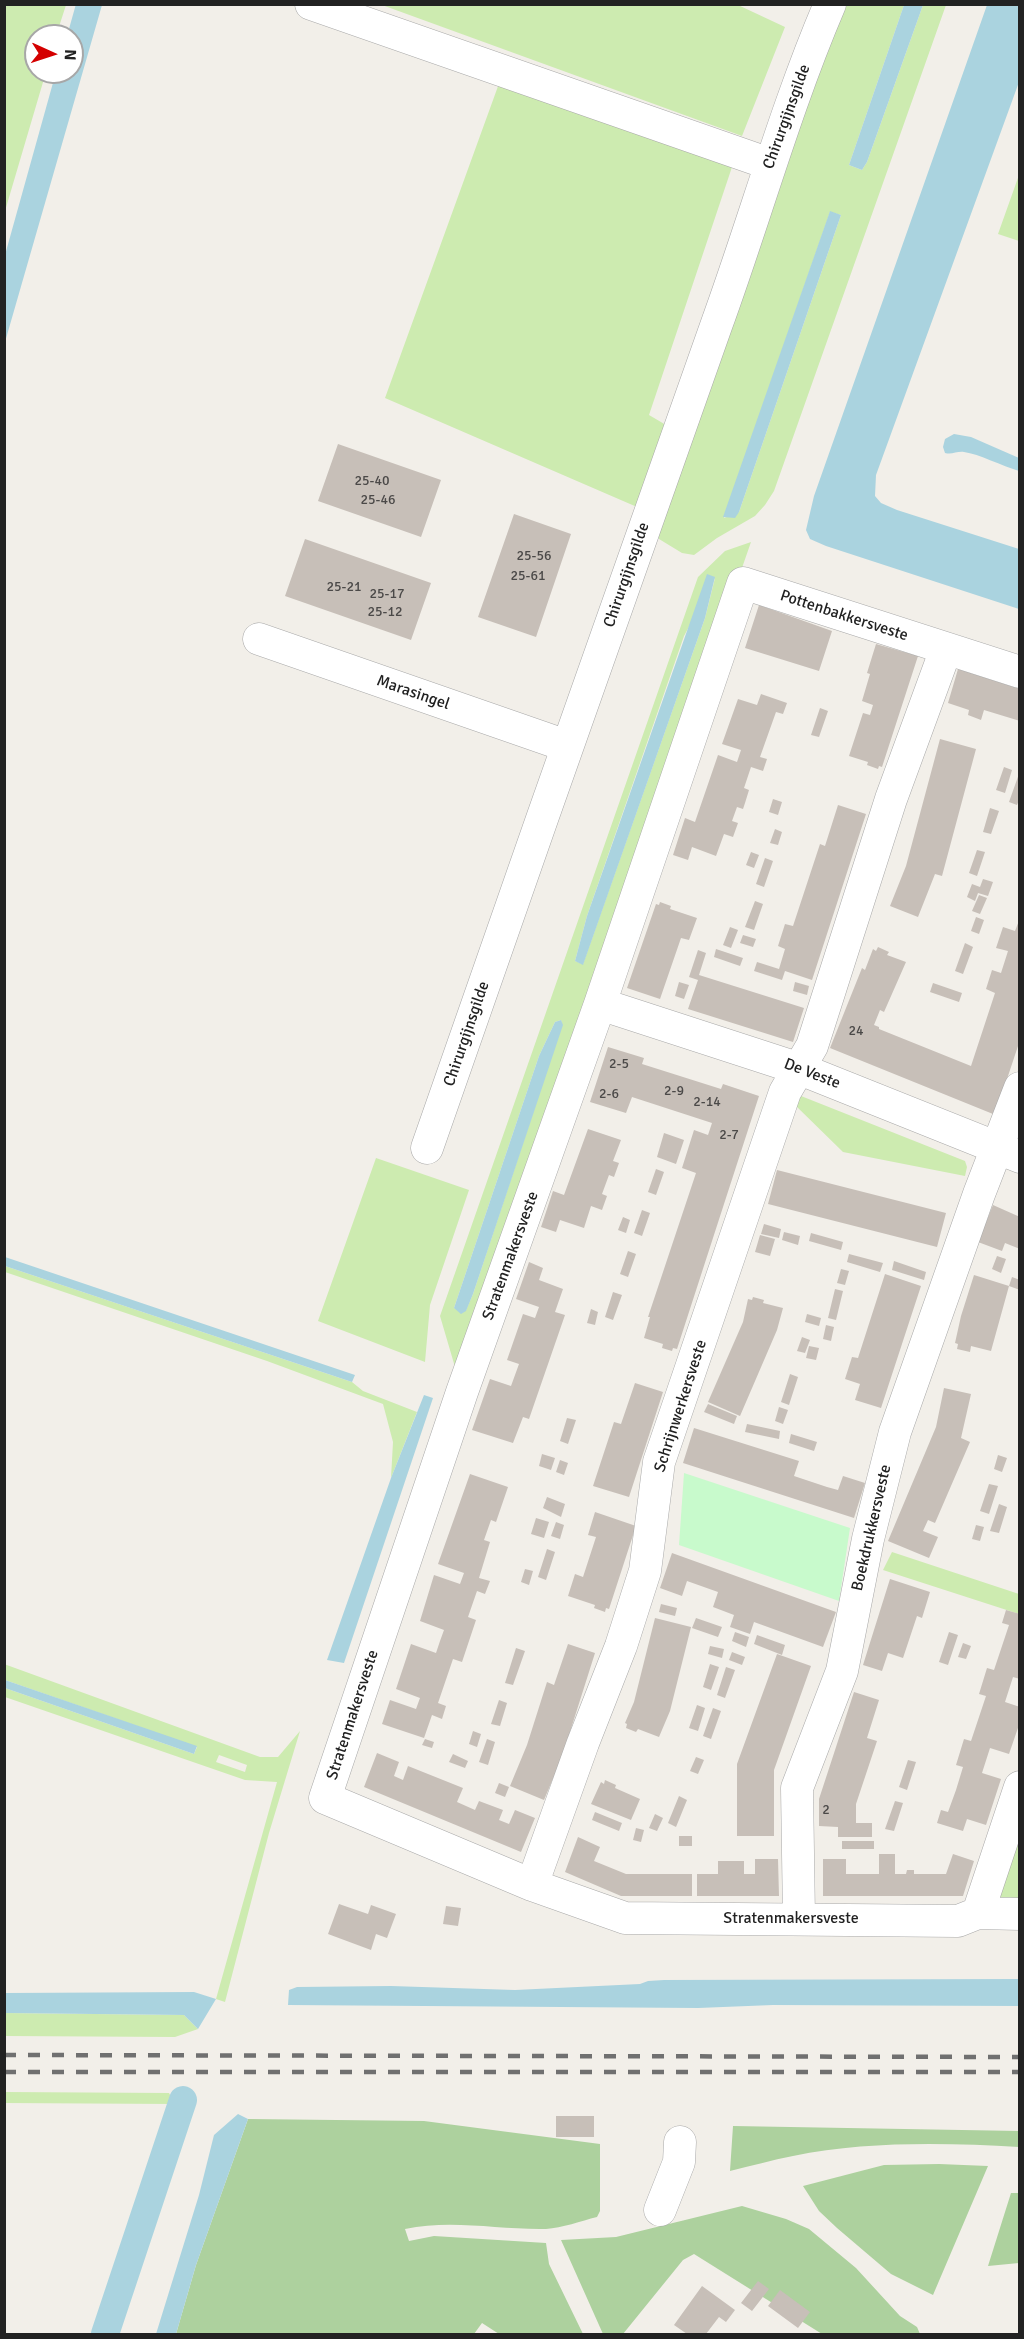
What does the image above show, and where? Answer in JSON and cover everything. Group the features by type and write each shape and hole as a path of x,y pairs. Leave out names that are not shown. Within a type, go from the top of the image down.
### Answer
{"street":[{"path":"311,4 770,164"},
{"name":"Chirurgijnsgilde","path":"427,1148 718,320 770,164 830,4"},
{"name":"Pottenbakkersveste","path":"600,1004 743,583 946,649"},
{"name":"Marasingel","path":"259,639 567,746"},
{"path":"800,1068 812,1046 891,799 946,649 1020,672"},
{"name":"De Veste","path":"600,1004 800,1068 1008,1152"},
{"name":"Stratenmakersveste","path":"600,1004 462,1392 325,1797 532,1885 625,1918 958,1921 978,1913 1020,1914"},
{"name":"Schrijnwerkersveste","path":"532,1885 621,1646 645,1571 659,1462 785,1092 800,1068"},
{"name":"Boekdrukkersveste","path":"799,1918 797,1788 842,1671 870,1529 895,1432 1008,1152 1020,1089"},
{"path":"978,1913 1020,1787"},
{"path":"660,2211 679,2162 681,2142"}],"green space":[{"path":"5,4 66,5 60,24 24,24 24,84 42,84 5,211"},
{"path":"382,5 738,5 785,27 742,136"},
{"path":"845,5 904,5 849,165 862,170 867,162 923,5 946,5 774,491 755,516 717,538 694,555 682,553 659,539 657,534 828,37","holes":["830,212 841,215 739,512 724,518"]},
{"path":"501,78 732,167 649,415 666,425 637,507 385,398"},
{"path":"1019,175 1019,241 998,234"},
{"path":"751,542 466,1361 455,1367 440,1316 698,577 725,551","holes":["715,578 705,618 583,964 575,961 587,916 684,636","561,1020 562,1025 473,1294 466,1310 454,1308 539,1056 555,1022"]},
{"path":"801,1096 965,1161 967,1167 965,1176 843,1152 796,1106"},
{"path":"376,1158 469,1190 430,1305 425,1362 318,1321"},
{"path":"5,1266 352,1382 363,1391 417,1412 391,1478 393,1442 383,1404 267,1361 5,1272"},
{"path":"684,1473 850,1528 839,1601 679,1545"},
{"path":"892,1552 1019,1594 1019,1614 883,1570"},
{"path":"4,1664 260,1757 278,1757 300,1731 269,1833 225,2002 216,1999 277,1782 245,1780 5,1697 5,1688 194,1754 197,1747 5,1680","holes":["219,1755 247,1765 245,1772 216,1762"]},
{"path":"1019,1824 1019,1902 995,1901"},
{"path":"5,2013 184,2015 198,2029 175,2037 5,2036"},
{"path":"5,2092 169,2093 175,2104 5,2103"},
{"path":"248,2119 424,2121 600,2144 600,2211 597,2217 546,2229 440,2225 405,2229 409,2241 434,2236 546,2243 549,2264 583,2334 499,2334 482,2323 474,2334 176,2334 196,2265"},
{"path":"733,2126 1019,2131 1019,2147 935,2144 849,2148 793,2156 730,2171"},
{"path":"884,2165 988,2166 933,2295 891,2274 819,2211 803,2186"},
{"path":"1011,2193 1019,2193 1019,2263 988,2266"},
{"path":"742,2206 786,2219 809,2229 856,2268 900,2316 917,2327 920,2334 822,2334 694,2254 683,2260 623,2334 603,2334 561,2240 616,2237"}],"water":[{"path":"76,4 102,5 84,68 84,24 70,24"},
{"path":"904,5 923,5 867,162 862,170 849,165"},
{"path":"987,5 1019,5 1019,82 876,475 875,496 881,503 897,510 1019,549 1019,609 826,546 810,539 806,530 814,496"},
{"path":"53,84 79,84 5,342 5,255"},
{"path":"830,211 841,215 739,512 735,518 723,517"},
{"path":"954,434 971,437 1019,458 1019,471 970,453 945,453 943,447 945,439"},
{"path":"707,574 715,577 705,618 583,965 575,961 587,916"},
{"path":"561,1020 563,1025 473,1294 466,1311 461,1314 454,1308 539,1056 555,1022"},
{"path":"5,1257 355,1375 352,1382 5,1266"},
{"path":"424,1395 433,1398 344,1663 327,1660 391,1478"},
{"path":"5,1680 197,1746 194,1754 5,1688"},
{"path":"1019,1979 1019,2006 773,2005 698,2008 288,2005 289,1990 297,1987 391,1986 515,1990 640,1984 664,1980"},
{"path":"194,1992 216,1999 198,2029 184,2015 5,2013 5,1993"},
{"path":"238,2114 248,2119 196,2265 176,2334 156,2334 199,2195 214,2135"}],"building":[{"path":"338,444 441,480 421,537 318,501"},
{"path":"514,514 571,534 536,637 478,617"},
{"path":"305,539 431,583 411,640 285,596"},
{"path":"759,605 832,631 819,671 745,648"},
{"path":"876,644 918,656 882,767 879,766 878,769 867,765 868,762 849,756 863,713 870,715 873,705 862,701 870,674 867,673"},
{"path":"958,669 1020,689 1020,721 984,710 981,720 968,715 969,710 948,703"},
{"path":"761,694 787,703 783,714 776,712 760,757 767,759 763,771 751,767 744,788 749,790 743,809 737,807 732,821 738,823 733,837 724,834 716,856 692,847 688,860 673,855 685,818 695,822 718,755 737,762 741,750 722,744 738,699 757,705"},
{"path":"820,708 828,711 819,737 811,735"},
{"path":"940,739 976,749 942,876 935,874 918,917 890,906 906,866"},
{"path":"1004,767 1012,770 1005,793 996,790"},
{"path":"1020,771 1020,798 1017,805 1009,802"},
{"path":"773,799 782,802 778,815 769,812"},
{"path":"838,805 866,814 812,980 785,971 782,980 754,971 757,962 779,969 785,949 778,946 785,924 793,926 820,844 825,846"},
{"path":"990,808 999,811 991,834 983,832"},
{"path":"775,829 782,832 778,845 770,843"},
{"path":"977,850 985,852 977,876 969,873"},
{"path":"751,852 759,855 754,868 746,865"},
{"path":"765,858 773,861 764,887 756,884"},
{"path":"983,879 993,882 988,896 978,893 975,901 967,897 972,884 980,887"},
{"path":"979,895 987,898 980,914 972,911"},
{"path":"755,901 763,904 754,930 745,927"},
{"path":"660,902 671,906 670,909 697,918 689,940 681,938 660,999 627,988 656,904 659,905"},
{"path":"976,917 984,920 979,934 971,931"},
{"path":"1020,918 1020,1040 993,1114 830,1048 862,968 865,970 873,949 876,951 878,947 889,952 887,955 906,962 884,1012 880,1010 874,1025 971,1066 995,993 986,989 992,970 1001,973 1008,951 996,948 1003,927 1015,931"},
{"path":"730,927 738,930 731,948 723,945"},
{"path":"743,935 756,939 753,947 740,943"},
{"path":"965,943 973,947 963,974 955,971"},
{"path":"716,949 743,958 740,966 714,957"},
{"path":"698,950 706,953 699,975 804,1008 793,1042 688,1009 698,980 689,977"},
{"path":"679,982 689,985 684,999 675,996"},
{"path":"795,982 809,986 807,995 793,991"},
{"path":"933,983 962,993 959,1002 930,992"},
{"path":"608,1047 644,1058 642,1064 721,1089 723,1084 759,1096 677,1349 673,1348 672,1351 662,1348 663,1344 644,1338 650,1317 648,1317 696,1173 682,1168 694,1130 708,1135 712,1123 632,1097 626,1113 590,1102"},
{"path":"588,1129 621,1140 613,1161 619,1163 614,1177 609,1175 602,1194 607,1196 602,1210 591,1206 584,1228 560,1220 556,1232 541,1227 553,1191 564,1195"},
{"path":"664,1133 684,1140 676,1164 657,1157"},
{"path":"656,1169 664,1172 656,1195 648,1192"},
{"path":"777,1170 946,1213 937,1247 768,1204"},
{"path":"993,1205 1020,1217 1020,1249 1005,1243 1002,1251 978,1242"},
{"path":"642,1210 650,1213 642,1236 634,1233"},
{"path":"623,1217 630,1220 626,1233 618,1230"},
{"path":"764,1224 781,1229 779,1238 761,1234"},
{"path":"784,1232 800,1236 798,1245 782,1240"},
{"path":"811,1233 843,1242 841,1250 809,1241"},
{"path":"760,1235 775,1239 770,1256 755,1252"},
{"path":"628,1251 636,1254 628,1277 620,1274"},
{"path":"849,1254 883,1263 880,1272 847,1262"},
{"path":"997,1256 1006,1259 1001,1273 992,1269"},
{"path":"894,1261 926,1272 924,1280 892,1270"},
{"path":"529,1262 543,1268 539,1280 563,1289 555,1312 565,1315 529,1419 523,1417 513,1443 472,1430 490,1379 511,1386 519,1364 507,1360 523,1314 535,1318 539,1307 516,1299"},
{"path":"841,1269 849,1271 845,1285 837,1283"},
{"path":"885,1274 921,1286 881,1408 855,1400 860,1384 845,1379 852,1357 858,1358"},
{"path":"974,1275 1009,1286 991,1351 971,1346 970,1352 957,1349 958,1344 955,1343"},
{"path":"1012,1277 1020,1280 1020,1290 1009,1286"},
{"path":"835,1289 843,1291 836,1320 828,1318"},
{"path":"613,1292 622,1295 613,1320 605,1317"},
{"path":"753,1297 764,1300 763,1303 783,1308 777,1330 740,1416 708,1402 743,1322 748,1299 752,1300"},
{"path":"591,1309 598,1312 595,1325 587,1323"},
{"path":"807,1314 821,1318 819,1326 805,1322"},
{"path":"826,1325 834,1327 831,1341 823,1339"},
{"path":"802,1337 810,1340 805,1353 797,1351"},
{"path":"809,1346 819,1348 816,1360 806,1358"},
{"path":"790,1374 798,1377 789,1405 781,1402"},
{"path":"635,1383 663,1392 629,1497 593,1486 614,1422 621,1424"},
{"path":"944,1388 971,1394 961,1438 970,1442 935,1523 928,1520 923,1531 938,1537 929,1558 888,1541 936,1427"},
{"path":"708,1404 737,1416 734,1424 704,1412"},
{"path":"779,1407 788,1410 783,1424 775,1421"},
{"path":"567,1418 576,1420 568,1444 560,1441"},
{"path":"747,1424 780,1431 779,1439 745,1432"},
{"path":"694,1428 799,1461 794,1476 827,1487 838,1490 843,1476 865,1483 854,1518 683,1463"},
{"path":"791,1434 817,1442 814,1451 789,1443"},
{"path":"542,1454 555,1458 551,1470 539,1466"},
{"path":"998,1455 1007,1458 1002,1472 994,1469"},
{"path":"560,1460 568,1463 564,1475 556,1472"},
{"path":"470,1474 508,1487 496,1522 491,1520 484,1540 490,1542 479,1578 490,1581 485,1594 477,1591 468,1617 476,1620 462,1662 453,1659 438,1703 446,1706 442,1719 432,1715 424,1738 382,1724 390,1700 416,1709 420,1698 396,1689 411,1644 436,1653 444,1630 420,1621 434,1575 460,1584 464,1573 438,1564"},
{"path":"989,1484 998,1486 989,1514 980,1511"},
{"path":"547,1497 565,1504 561,1517 543,1508"},
{"path":"999,1504 1007,1507 999,1533 990,1531"},
{"path":"595,1512 636,1526 609,1609 606,1608 605,1612 594,1608 595,1605 568,1596 575,1574 583,1577 596,1537 588,1535"},
{"path":"536,1518 549,1522 544,1538 531,1534"},
{"path":"556,1522 564,1525 560,1539 551,1536"},
{"path":"976,1525 984,1527 980,1541 972,1539"},
{"path":"547,1549 555,1552 546,1580 538,1577"},
{"path":"672,1553 836,1612 823,1647 754,1622 750,1634 730,1627 734,1615 713,1607 718,1592 687,1581 682,1596 660,1588"},
{"path":"525,1569 533,1571 529,1585 521,1582"},
{"path":"890,1579 930,1592 922,1618 917,1616 903,1658 888,1653 882,1671 863,1665"},
{"path":"661,1604 677,1608 675,1616 659,1612"},
{"path":"1006,1610 1020,1614 1020,1679 1013,1677 1005,1702 1020,1707 1020,1722 1009,1754 990,1748 982,1773 1001,1779 986,1825 967,1819 963,1831 937,1823 941,1810 948,1812 956,1790 963,1767 956,1765 964,1739 971,1741 986,1696 979,1694 987,1668 994,1670 1009,1625 1002,1623"},
{"path":"655,1618 691,1627 670,1711 659,1737 638,1729 636,1732 626,1728 625,1723 634,1702"},
{"path":"696,1618 722,1627 718,1637 692,1628"},
{"path":"735,1632 749,1637 746,1647 732,1641"},
{"path":"949,1632 958,1635 948,1665 939,1662"},
{"path":"757,1635 785,1645 782,1655 754,1644"},
{"path":"963,1643 971,1646 966,1659 958,1657"},
{"path":"568,1644 595,1653 562,1757 544,1800 510,1786 527,1745 547,1682 554,1685"},
{"path":"710,1646 724,1649 722,1658 708,1654"},
{"path":"516,1648 525,1651 513,1685 505,1683"},
{"path":"732,1652 745,1657 742,1665 729,1660"},
{"path":"777,1654 811,1666 774,1770 774,1836 737,1836 737,1764"},
{"path":"710,1664 719,1667 711,1690 703,1687"},
{"path":"726,1667 735,1670 725,1698 717,1695"},
{"path":"854,1692 879,1700 867,1738 877,1741 856,1804 856,1823 872,1823 872,1837 838,1837 838,1827 819,1826 819,1799"},
{"path":"499,1700 507,1703 500,1726 491,1724"},
{"path":"697,1705 705,1708 698,1731 689,1728"},
{"path":"713,1708 721,1711 711,1739 703,1736"},
{"path":"473,1731 481,1734 477,1747 469,1744"},
{"path":"425,1739 434,1742 432,1748 422,1745"},
{"path":"487,1739 495,1742 488,1765 479,1762"},
{"path":"377,1753 399,1762 394,1776 403,1780 408,1766 463,1788 457,1802 475,1810 479,1801 503,1810 499,1820 509,1824 515,1810 535,1818 521,1852 364,1787"},
{"path":"453,1754 468,1761 465,1768 449,1762"},
{"path":"696,1757 704,1760 698,1774 690,1771"},
{"path":"908,1760 916,1762 907,1790 899,1787"},
{"path":"605,1780 616,1785 615,1788 640,1799 631,1820 591,1804 601,1782 604,1784"},
{"path":"499,1783 509,1787 505,1797 495,1793"},
{"path":"679,1796 687,1800 676,1827 668,1823"},
{"path":"895,1801 903,1803 894,1831 885,1829"},
{"path":"595,1812 622,1823 619,1831 592,1820"},
{"path":"655,1814 663,1818 657,1831 649,1828"},
{"path":"636,1828 644,1830 641,1842 633,1840"},
{"path":"679,1836 692,1836 692,1846 679,1846"},
{"path":"578,1837 600,1847 594,1861 626,1874 692,1874 692,1896 621,1896 565,1872"},
{"path":"842,1841 874,1841 874,1849 842,1849"},
{"path":"879,1854 895,1854 895,1874 906,1874 907,1870 914,1870 914,1874 946,1874 953,1854 974,1861 963,1896 823,1896 823,1859 846,1859 846,1874 879,1874"},
{"path":"755,1859 778,1859 779,1896 697,1896 697,1874 718,1874 718,1861 744,1861 744,1874 755,1874"},
{"path":"339,1904 368,1914 371,1905 396,1914 387,1938 376,1934 371,1950 328,1934"},
{"path":"446,1906 461,1908 458,1926 443,1924"},
{"path":"556,2116 594,2116 594,2137 556,2137"},
{"path":"758,2281 769,2289 752,2311 741,2303"},
{"path":"702,2286 735,2310 726,2322 719,2317 706,2334 687,2334 674,2325"},
{"path":"780,2290 810,2312 798,2328 768,2306"}],"waterway":[{"path":"105,2334 183,2100"}],"railway":[{"path":"4,2055 1020,2057"},
{"path":"4,2072 1020,2072"}]}
